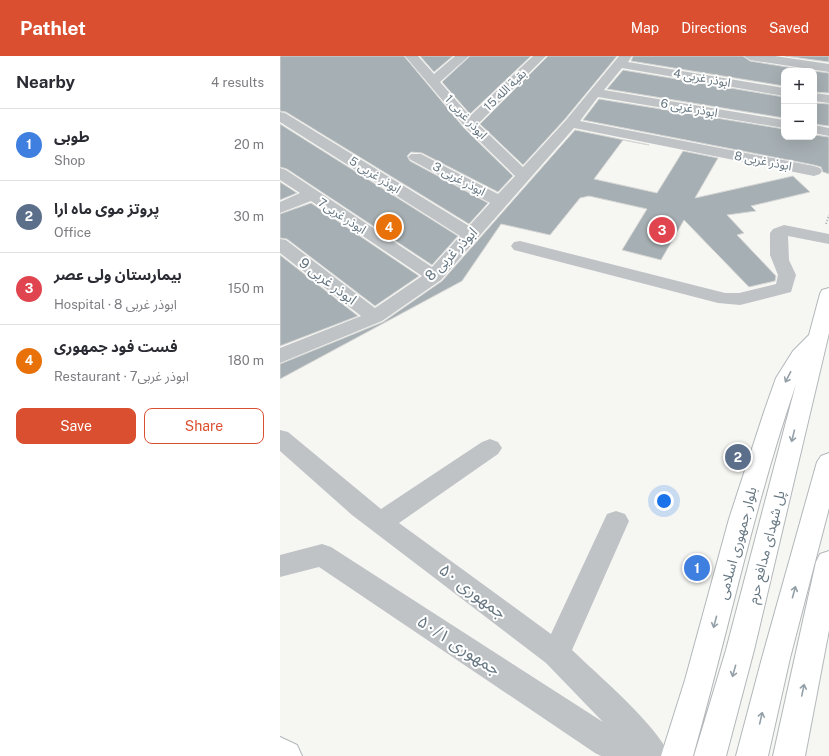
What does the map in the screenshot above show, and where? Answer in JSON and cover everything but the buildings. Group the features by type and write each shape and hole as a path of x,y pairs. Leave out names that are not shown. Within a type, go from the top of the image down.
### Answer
{"main road":[{"name":"بلوار جمهوری اسلامی","path":"677,756 700,680 742,519 776,409 787,378 800,356 818,337 829,294"},
{"name":"پل شهدای مدافع حرم","path":"710,756 740,650 818,337"},
{"path":"752,756 776,658 829,462"},
{"path":"790,756 829,562"},
{"path":"280,752 286,756"}],"street":[{"name":"ابوذر غربی 1","path":"410,56 470,124 524,176"},
{"path":"433,81 463,56"},
{"name":"بقیة الله 15","path":"470,124 540,56"},
{"path":"750,56 829,68"},
{"name":"ابوذر غربی 4","path":"623,60 781,91"},
{"name":"ابوذر غربی 8","path":"280,356 375,317 434,276 571,123 595,92 623,60"},
{"name":"ابوذر غربی 6","path":"595,92 781,123"},
{"path":"817,97 829,99"},
{"name":"ابوذر غربی 5","path":"280,116 471,235"},
{"name":"ابوذر غربی 8","path":"571,123 814,170"},
{"path":"817,130 829,132"},
{"name":"ابوذر غربی 3","path":"416,157 501,202"},
{"name":"ابوذر غربی7","path":"280,173 310,195 434,276"},
{"path":"280,208 310,195"},
{"path":"520,246 725,299 740,299 758,293 784,288 787,275 782,266 778,252 780,233 784,230 827,232"},
{"name":"ابوذر غربی 9","path":"280,244 375,317"},
{"name":"جمهوری ۵۰","path":"280,438 362,508 556,654 629,726 654,756"},
{"path":"380,522 490,448"},
{"path":"556,654 616,521"},
{"name":"جمهوری ۵۰/۱","path":"280,566 322,555 606,742 633,756"}],"path":[{"path":"827,232 829,215"}],"place":[{"name":"فست فود جمهوری","path":"389,227"},
{"name":"بیمارستان ولی عصر","path":"662,230"},
{"name":"پروتز موی ماه ارا","path":"738,457"},
{"name":"طوبی","path":"697,568"}]}
